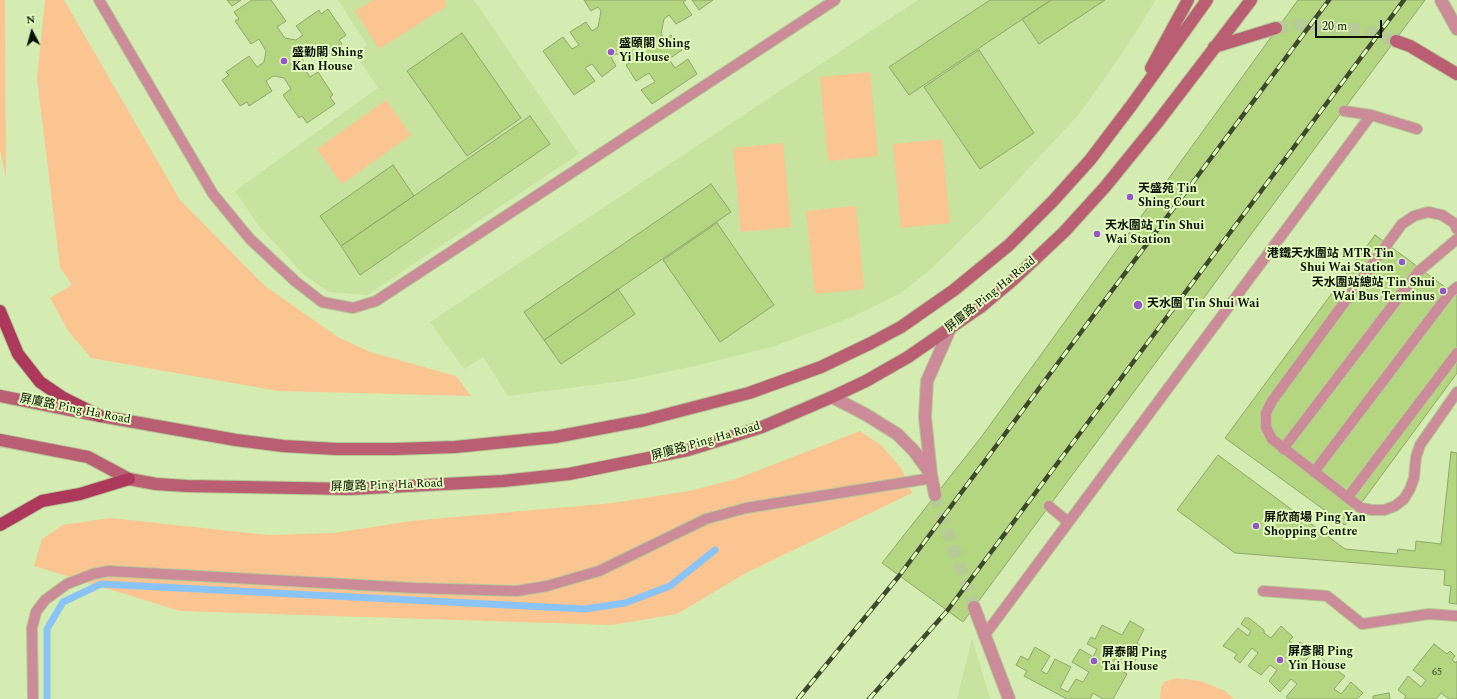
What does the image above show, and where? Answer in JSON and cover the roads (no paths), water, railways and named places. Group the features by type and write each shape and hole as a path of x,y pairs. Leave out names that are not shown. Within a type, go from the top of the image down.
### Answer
{"main road":[{"path":"1131,106 1188,0"},
{"name":"屏廈路 Ping Ha Road","path":"0,396 100,416 236,440 283,446 336,449 402,449 469,446 555,437 645,420 749,393 821,367 900,327 954,290 1009,245 1053,201 1090,160 1131,106 1207,0"},
{"name":"屏廈路 Ping Ha Road","path":"0,440 88,457 129,479 187,486 350,489 503,482 570,474 688,450 762,427 832,397 902,360 950,329 1013,280 1064,232 1125,163 1251,0"},
{"path":"1214,47 1276,28"},
{"path":"1396,41 1410,46 1457,74"},
{"path":"0,312 18,354 40,382 62,397 100,416"},
{"path":"0,525 42,501 80,494 129,479"}],"street":[{"path":"1441,0 1457,29"},
{"path":"936,495 932,476 925,417 927,381 950,329"},
{"path":"832,397 865,414 896,434 914,450 932,476"},
{"path":"974,607 984,636 995,660 1007,698"}],"lane":[{"path":"99,0 213,194 250,238 295,281 322,302 353,308 376,301 835,0"},
{"path":"1344,111 1371,115 1417,129"},
{"path":"984,636 1371,115"},
{"path":"1457,229 1454,223 1442,215 1428,212 1414,216 1402,224 1272,401 1266,413 1266,427 1272,439 1283,449 1361,508 1384,510 1395,506 1404,499 1414,478 1414,467 1420,445 1457,392"},
{"path":"1283,449 1418,272 1457,238"},
{"path":"1314,472 1457,287"},
{"path":"1348,497 1457,354"},
{"path":"33,699 32,628 36,612 45,600 67,584 93,574 109,570 415,588 517,591 547,586 599,571 706,519 746,508 932,476"},
{"path":"1049,506 1068,522"},
{"path":"1263,591 1327,596 1362,624 1429,614 1457,616"}],"waterway":[{"path":"47,699 47,629 63,602 101,584 585,609 625,603 670,586 715,550"}],"tunnel":[{"path":"1276,28 1297,25 1363,30 1396,41"},
{"path":"935,495 974,607"}],"railway":[{"path":"798,699 899,576 1329,0"},
{"path":"869,699 947,611 1404,0"}],"place":[{"name":"盛頤閣 Shing Yi House","path":"611,52"},
{"name":"盛勤閣 Shing Kan House","path":"284,61"},
{"name":"天盛苑 Tin Shing Court","path":"1130,197"},
{"name":"天水圍站 Tin Shui Wai Station","path":"1097,234"},
{"name":"港鐵天水圍站 MTR Tin Shui Wai Station","path":"1402,262"},
{"name":"天水圍站總站 Tin Shui Wai Bus Terminus","path":"1443,291"},
{"name":"天水圍 Tin Shui Wai","path":"1138,305"},
{"name":"屏欣商場 Ping Yan Shopping Centre","path":"1256,526"},
{"name":"屏彥閣 Ping Yin House","path":"1280,660"},
{"name":"屏泰閣 Ping Tai House","path":"1094,661"}]}
